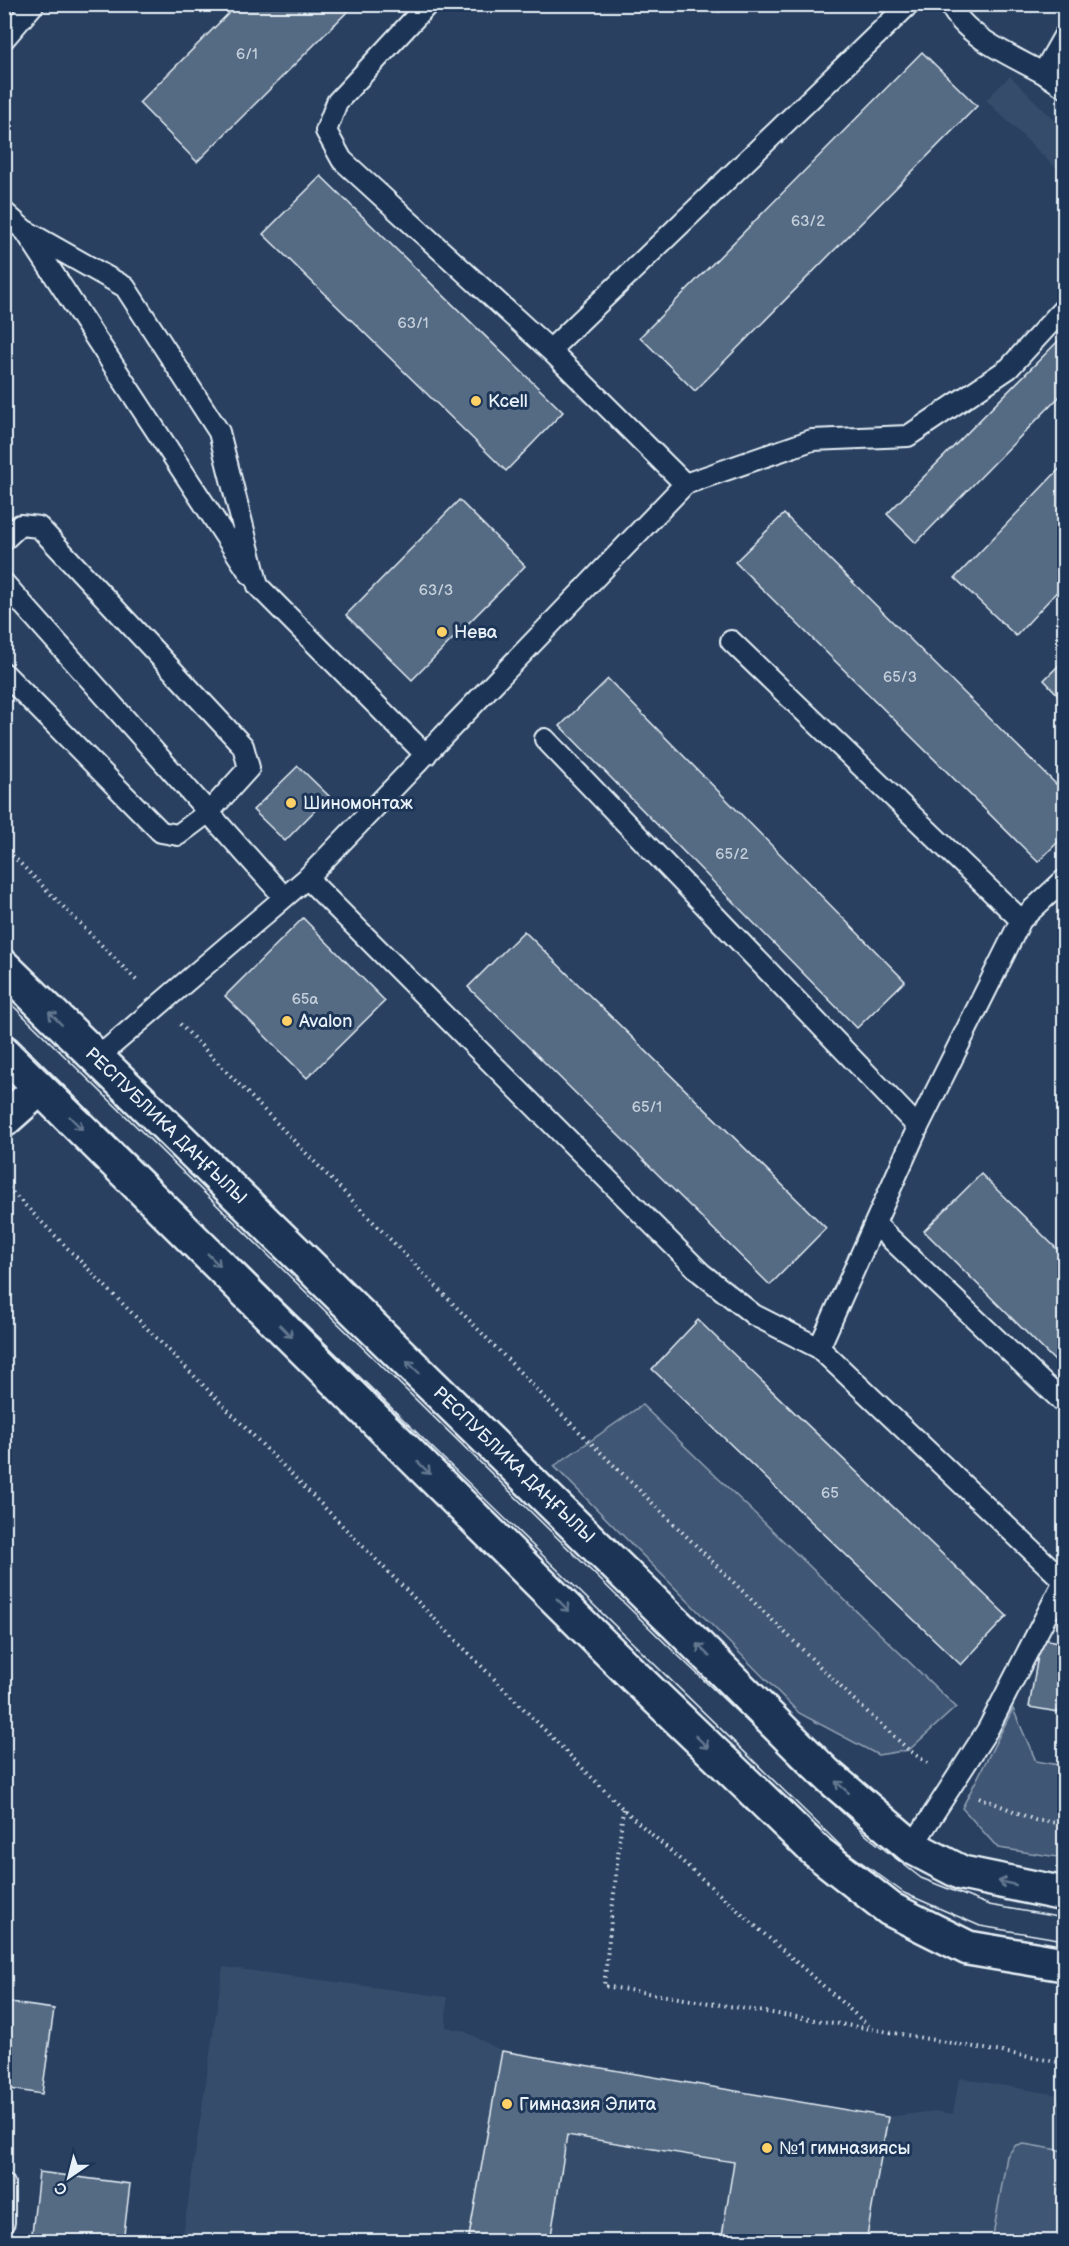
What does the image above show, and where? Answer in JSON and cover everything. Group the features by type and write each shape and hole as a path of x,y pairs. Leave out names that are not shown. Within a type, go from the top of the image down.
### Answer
{"main road":[{"name":"РЕСПУБЛИКА ДАҢҒЫЛЫ","path":"4,967 681,1629 825,1773 912,1847 962,1873 1065,1894"},
{"path":"4,1052 636,1678 816,1851 890,1909 968,1948 1065,1964"},
{"path":"4,1120 40,1088"}],"lane":[{"path":"4,39 34,4"},
{"path":"428,4 337,102 326,131 342,160 550,350 685,484"},
{"path":"550,350 909,4"},
{"path":"950,4 953,11 979,38 1065,87"},
{"path":"1043,73 1065,36"},
{"path":"4,212 24,230 125,287 219,432 258,586"},
{"path":"24,230 258,586 426,755"},
{"path":"96,1059 307,878 685,484 812,440 908,436 1010,368 1065,308"},
{"path":"4,540 20,525 39,527 243,746 249,768 210,811 178,835 161,832 4,673"},
{"path":"4,583 210,811 284,897"},
{"path":"731,641 1021,920"},
{"path":"545,740 918,1127"},
{"path":"307,878 701,1273 754,1315 819,1348 1064,1580 988,1729 912,1847"},
{"path":"819,1348 918,1127 1021,920 1065,880"},
{"path":"875,1224 1065,1403"},
{"path":"4,2184 4,2222"}],"path":[{"path":"4,847 161,1004 558,1412 860,1706 909,1750 969,1792 1035,1820 1065,1824"},
{"path":"4,1184 623,1809 872,2029"},
{"path":"623,1809 604,1986 1065,2063"}],"shaded area":[{"path":"1010,76 1064,130 1064,176 986,100"},
{"path":"642,1405 956,1707 909,1750 878,1755 799,1713 554,1466"},
{"path":"1013,1709 1036,1761 1064,1766 1064,1858 998,1848 962,1808"},
{"name":"Гимназия Элита","path":"223,1967 447,1997 446,2027 464,2031 502,2051 888,2117 934,2111 953,2114 959,2078 1064,2096 1064,2241 182,2242"},
{"path":"1024,2144 1064,2151 1064,2241 992,2241 1007,2156 1016,2145"}],"building":[{"path":"238,4 355,4 197,162 139,103"},
{"path":"712,4 727,4 719,12"},
{"path":"922,52 977,106 695,391 640,337"},
{"path":"321,176 563,412 506,471 263,234"},
{"path":"1064,335 1064,392 916,543 887,514"},
{"path":"1064,464 1064,584 1016,636 955,578"},
{"path":"459,500 525,566 412,680 346,615"},
{"path":"784,514 1064,792 1064,836 1038,862 735,562"},
{"path":"1064,660 1064,701 1044,680"},
{"path":"608,679 905,981 857,1028 560,726"},
{"name":"Шиномонтаж","path":"298,766 329,796 285,841 253,810"},
{"path":"303,918 385,1001 307,1078 225,996"},
{"path":"524,931 826,1228 770,1285 468,987"},
{"path":"981,1174 1064,1256 1064,1370 924,1231"},
{"path":"698,1320 1007,1616 961,1665 652,1369"},
{"path":"1041,1639 1064,1643 1064,1713 1029,1707"},
{"path":"4,2002 54,2009 42,2094 4,2088"},
{"name":"№1 гимназиясы","path":"502,2051 888,2117 866,2242 721,2242 734,2162 567,2135 550,2242 468,2242"},
{"path":"39,2172 130,2184 123,2242 31,2242"}],"tram line":[{"path":"4,997 667,1645 867,1836 921,1878 989,1905 1064,1918"},
{"path":"4,1030 846,1851 904,1893 980,1926 1064,1940"}],"place":[{"name":"Kcell","path":"476,401"},
{"name":"Нева","path":"442,632"},
{"name":"Шиномонтаж","path":"291,803"},
{"name":"Avalon","path":"287,1021"},
{"name":"Гимназия Элита","path":"507,2104"},
{"name":"№1 гимназиясы","path":"767,2148"}]}
